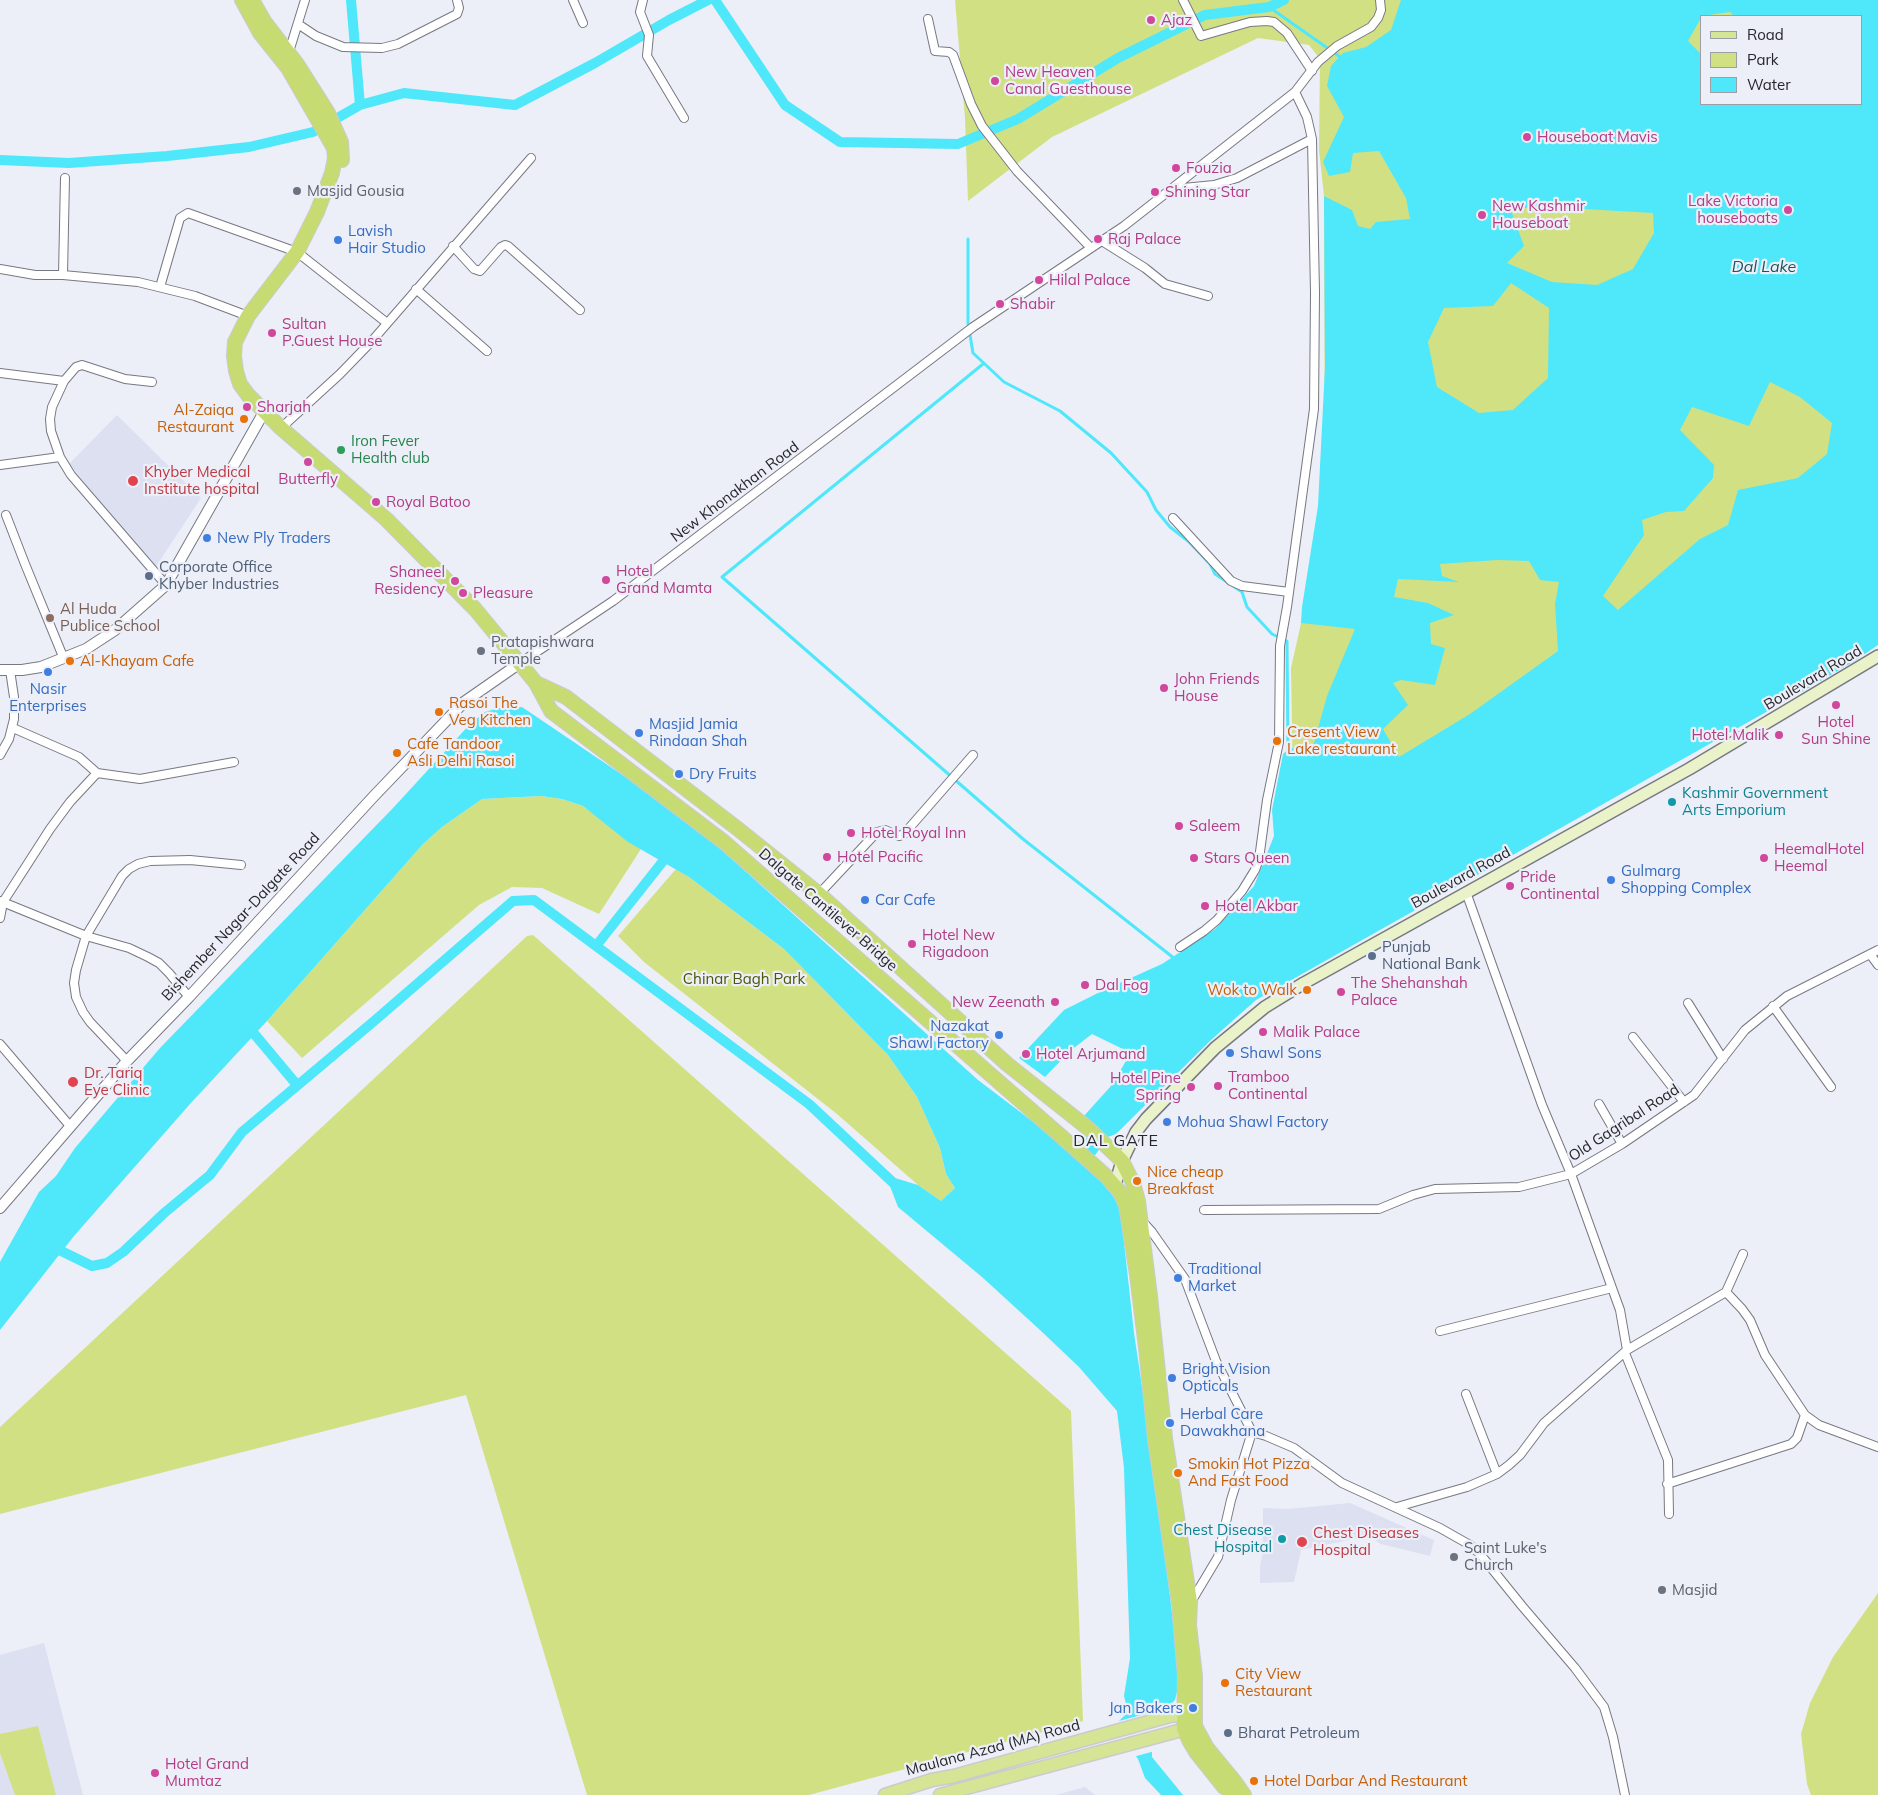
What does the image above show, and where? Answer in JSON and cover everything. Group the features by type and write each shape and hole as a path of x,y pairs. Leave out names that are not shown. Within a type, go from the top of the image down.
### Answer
{"highway":[{"path":"242,0 260,33 290,62"},
{"path":"252,0 290,62"},
{"name":"Dalgate Cantilever Bridge","path":"290,62 328,113 343,158 340,173 327,200 317,212 296,252 248,316 240,330 235,342 234,356 240,384 264,412 386,519 475,609 536,683 551,711 724,842 913,1005 1115,1185 1123,1197 1130,1226 1146,1348 1155,1439 1178,1554"},
{"path":"536,683 566,697 731,823 819,894 1007,1064 1089,1129 1122,1161 1136,1191 1150,1296 1178,1554 1185,1676 1183,1722 1190,1742 1196,1752 1224,1787 1239,1795"},
{"path":"913,1005 927,990"},
{"path":"1178,1554 1190,1602 1190,1625 1195,1676 1183,1722"},
{"path":"1183,1722 1208,1748 1244,1795"}],"main road":[{"name":"Boulevard Road","path":"1115,1185 1122,1161 1136,1132 1146,1118 1215,1048 1265,1007 1304,983 1689,768 1878,656"},
{"name":"Maulana Azad (MA) Road","path":"885,1795 932,1780 954,1776 1110,1733 1183,1722"},
{"name":"Maulana Azad (MA) Road","path":"939,1795 959,1793 1112,1749 1183,1722"},
{"path":"954,1776 959,1793"},
{"path":"932,1780 939,1795"}],"street":[{"path":"290,62 305,0"},
{"path":"298,24 316,36 343,47 360,49 382,48 398,44 457,14 459,8 457,0"},
{"path":"573,0 583,23"},
{"path":"643,0 640,12 649,35 647,56 684,118"},
{"path":"1183,0 1200,36 1207,36 1250,22 1274,22 1287,32 1312,71"},
{"name":"New Khonakhan Road","path":"520,663 620,596 973,327 1102,241 1171,189 1295,92 1318,62 1337,46 1371,26 1378,18 1380,0"},
{"path":"928,19 935,51 949,52 953,55 971,104 982,126 1017,171 1091,248"},
{"path":"1180,947 1218,920 1250,881 1259,859 1267,800 1279,742 1280,646 1314,409 1315,293 1312,139 1307,117 1295,92"},
{"path":"1171,189 1214,185 1236,178 1312,139"},
{"path":"281,428 340,374 388,322 531,158"},
{"path":"62,275 65,178"},
{"path":"160,287 180,218 188,213 296,252 388,322"},
{"path":"1102,241 1145,268 1165,284 1208,296"},
{"path":"453,246 474,269 480,271 501,247 508,246 580,310"},
{"path":"0,269 35,275 62,275 138,282 195,296 248,316"},
{"path":"416,289 487,351"},
{"path":"152,382 125,379 82,365 76,367 64,381 52,407 50,419 51,431 60,457 70,475 166,585"},
{"path":"0,373 64,381"},
{"path":"0,755 13,728 14,697 5,670 41,667 86,649 115,630 166,585 264,412"},
{"path":"0,465 60,457"},
{"path":"6,515 24,564 64,659"},
{"path":"1173,518 1231,581 1242,586 1289,592"},
{"name":"Bishember Nagar-Dalgate Road","path":"0,1208 127,1061 189,997 374,796 464,702 520,663"},
{"path":"13,728 79,757 98,773 140,779 234,762"},
{"path":"819,894 877,832 885,830 899,836 904,834 973,755"},
{"path":"0,918 1,902 61,812 98,773"},
{"path":"127,1061 90,1022 76,997 74,983 76,970 86,936 122,876 138,864 150,861 190,860 241,865"},
{"path":"1466,892 1542,1105 1571,1174 1620,1310 1626,1352 1668,1460 1669,1514"},
{"path":"1,902 86,936 129,948 148,956 169,973 189,997"},
{"path":"1874,952 1878,965"},
{"name":"Old Gagribal Road","path":"1204,1210 1380,1209 1413,1195 1435,1189 1519,1188 1571,1174 1622,1144 1694,1095 1745,1030 1773,1006 1787,996 1874,952"},
{"path":"1688,1003 1724,1059"},
{"path":"1773,1006 1831,1087"},
{"path":"1634,1037 1684,1102"},
{"path":"0,1044 70,1126"},
{"path":"1599,1104 1622,1144"},
{"path":"1140,1218 1185,1279 1216,1361 1252,1432 1231,1500 1218,1557 1190,1602"},
{"path":"1397,1507 1467,1487 1497,1474 1520,1454 1544,1423 1626,1352 1726,1292 1744,1254"},
{"path":"1440,1331 1612,1288"},
{"path":"1726,1292 1750,1320 1765,1355 1805,1415 1819,1425 1878,1447"},
{"path":"1466,1394 1497,1474"},
{"path":"1667,1484 1791,1444 1797,1438 1805,1415"},
{"path":"1252,1432 1294,1448 1342,1483 1397,1507 1470,1545 1480,1554 1599,1699 1608,1719 1626,1795"}],"shaded area":[{"name":"Khyber Medical Institute hospital","path":"117,415 201,498 155,568 69,464"},
{"name":"Chest Diseases Hospital","path":"1350,1503 1434,1540 1430,1556 1381,1544 1368,1536 1301,1550 1294,1582 1260,1583 1263,1550 1263,1508 1288,1509"},
{"path":"44,1643 83,1795 0,1795 0,1655"},
{"path":"1085,1787 1095,1795 1056,1795"}],"green space":[{"name":"Dal Lake","path":"955,0 1878,0 1878,510 1295,909 1291,668 1325,516 1324,196 1319,150 1320,59 1309,45 1258,38 1052,137 968,201 965,118"},
{"path":"541,796 562,799 583,806 641,849 599,914 542,888 512,887 479,905 302,1058 267,1021 423,844 442,827 482,799"},
{"name":"Chinar Bagh Park","path":"676,869 784,949 888,1055 917,1097 940,1148 946,1174 955,1188 941,1201 918,1185 837,1114 644,962 618,936"},
{"path":"533,935 1071,1411 1083,1721 809,1795 587,1795 466,1395 0,1514 0,1427 527,936"},
{"path":"1878,1593 1878,1795 1811,1795 1807,1784 1801,1734 1810,1703 1833,1657"},
{"path":"38,1726 56,1795 15,1795 0,1753 0,1734"}],"water":[{"name":"Dal Lake","path":"1401,0 1878,0 1878,645 1798,694 1256,1000 1211,1040 1116,1134 1108,1137 1088,1165 1118,1202 1122,1224 1134,1333 1155,1474 1179,1670 1175,1700 1166,1709 1152,1715 1152,1757 1183,1795 1161,1795 1145,1778 1138,1759 1114,1726 1128,1712 1124,1696 1130,1658 1124,1468 1117,1411 1079,1367 1040,1330 982,1277 898,1207 890,1186 895,1178 918,1185 941,1201 955,1188 946,1174 940,1148 917,1097 888,1055 784,949 689,877 628,842 583,806 562,799 541,796 482,799 442,827 423,844 74,1236 0,1330 0,1262 39,1192 56,1176 75,1148 160,1048 394,807 471,723 485,712 502,707 522,707 627,778 714,843 978,1080 1073,1152 1096,1128 1083,1117 1111,1086 1126,1061 1127,1051 1092,1034 1070,1051 1045,1077 1019,1058 1064,1010 1162,964 1215,929 1254,886 1274,836 1272,810 1283,754 1291,747 1300,754 1312,750 1327,696 1355,629 1301,623 1318,506 1325,367 1324,196 1352,210 1358,226 1370,229 1376,222 1410,219 1406,198 1379,151 1353,153 1350,172 1329,176 1323,162 1344,117 1327,86 1331,66 1343,53 1366,47 1391,30","holes":["1509,205 1524,208 1653,213 1654,233 1633,269 1597,285 1552,282 1507,263 1524,246","1511,283 1549,308 1548,378 1513,410 1479,413 1437,387 1428,342 1444,308 1493,306","1770,382 1800,397 1832,423 1827,454 1798,478 1738,490 1728,525 1700,539 1618,610 1603,596 1644,535 1642,520 1666,512 1684,511 1713,478 1714,465 1680,430 1692,407 1749,426","1497,560 1529,561 1540,580 1559,582 1555,604 1558,651 1470,714 1399,757 1383,729 1408,705 1393,683 1401,680 1435,685 1445,648 1431,644 1430,623 1454,615 1428,603 1394,597 1398,579 1459,582 1442,576 1440,564"]}],"pier":[{"path":"1168,1708 1167,1711 1154,1717 1155,1751 1133,1757 1112,1725 1115,1722"}],"waterway":[{"path":"351,0 360,105"},
{"path":"0,160 69,163 167,156 249,147 313,132 360,105 404,93 515,105 708,0"},
{"path":"715,0 785,105 840,142 958,144 1018,119 1118,58 1205,15 1269,7 1284,0"},
{"path":"1269,7 1343,59"},
{"path":"968,239 968,323 973,353 1004,382 1060,411 1111,453 1147,492 1156,510 1170,527 1188,541 1210,564 1215,574 1242,592 1247,607 1272,634 1287,641 1288,754"},
{"path":"983,364 722,577 1023,839 1175,959"},
{"path":"596,946 671,851"},
{"path":"53,1247 92,1266 107,1263 123,1252 163,1214 210,1175 242,1132 513,901 534,900 809,1104 902,1191"},
{"path":"246,1024 297,1085"}],"place":[{"name":"Ajaz","path":"1151,20"},
{"name":"New Heaven Canal Guesthouse","path":"995,81"},
{"name":"Houseboat Mavis","path":"1527,137"},
{"name":"Fouzia","path":"1176,168"},
{"name":"Masjid Gousia","path":"297,191"},
{"name":"Shining Star","path":"1155,192"},
{"name":"Lake Victoria houseboats","path":"1788,210"},
{"name":"New Kashmir Houseboat","path":"1482,215"},
{"name":"Raj Palace","path":"1098,239"},
{"name":"Lavish Hair Studio","path":"338,240"},
{"name":"Hilal Palace","path":"1039,280"},
{"name":"Shabir","path":"1000,304"},
{"name":"Sultan P.Guest House","path":"272,333"},
{"name":"Sharjah","path":"247,407"},
{"name":"Al-Zaiqa Restaurant","path":"244,419"},
{"name":"Iron Fever Health club","path":"341,450"},
{"name":"Butterfly","path":"308,462"},
{"name":"Khyber Medical Institute hospital","path":"133,481"},
{"name":"Royal Batoo","path":"376,502"},
{"name":"New Ply Traders","path":"207,538"},
{"name":"Corporate Office Khyber Industries","path":"149,576"},
{"name":"Hotel Grand Mamta","path":"606,580"},
{"name":"Shaneel Residency","path":"455,581"},
{"name":"Pleasure","path":"463,593"},
{"name":"Al Huda Publice School","path":"50,618"},
{"name":"Pratapishwara Temple","path":"481,651"},
{"name":"Al-Khayam Cafe","path":"70,661"},
{"name":"Nasir Enterprises","path":"48,672"},
{"name":"John Friends House","path":"1164,688"},
{"name":"Hotel Sun Shine","path":"1836,705"},
{"name":"Rasoi The Veg Kitchen","path":"439,712"},
{"name":"Masjid Jamia Rindaan Shah","path":"639,733"},
{"name":"Hotel Malik","path":"1779,735"},
{"name":"Cresent View Lake restaurant","path":"1277,741"},
{"name":"Cafe Tandoor Asli Delhi Rasoi","path":"397,753"},
{"name":"Dry Fruits","path":"679,774"},
{"name":"Kashmir Government Arts Emporium","path":"1672,802"},
{"name":"Saleem","path":"1179,826"},
{"name":"Hotel Royal Inn","path":"851,833"},
{"name":"Hotel Pacific","path":"827,857"},
{"name":"Stars Queen","path":"1194,858"},
{"name":"HeemalHotel Heemal","path":"1764,858"},
{"name":"Gulmarg Shopping Complex","path":"1611,880"},
{"name":"Pride Continental","path":"1510,886"},
{"name":"Car Cafe","path":"865,900"},
{"name":"Hotel Akbar","path":"1205,906"},
{"name":"Hotel New Rigadoon","path":"912,944"},
{"name":"Punjab National Bank","path":"1372,956"},
{"name":"Dal Fog","path":"1085,985"},
{"name":"Wok to Walk","path":"1307,990"},
{"name":"The Shehanshah Palace","path":"1341,992"},
{"name":"New Zeenath","path":"1055,1002"},
{"name":"Malik Palace","path":"1263,1032"},
{"name":"Nazakat Shawl Factory","path":"999,1035"},
{"name":"Shawl Sons","path":"1230,1053"},
{"name":"Hotel Arjumand","path":"1026,1054"},
{"name":"Dr. Tariq Eye Clinic","path":"73,1082"},
{"name":"Tramboo Continental","path":"1218,1086"},
{"name":"Hotel Pine Spring","path":"1191,1087"},
{"name":"Mohua Shawl Factory","path":"1167,1122"},
{"name":"Nice cheap Breakfast","path":"1137,1181"},
{"name":"Traditional Market","path":"1178,1278"},
{"name":"Bright Vision Opticals","path":"1172,1378"},
{"name":"Herbal Care Dawakhana","path":"1170,1423"},
{"name":"Smokin Hot Pizza And Fast Food","path":"1178,1473"},
{"name":"Chest Disease Hospital","path":"1282,1539"},
{"name":"Chest Diseases Hospital","path":"1302,1542"},
{"name":"Saint Luke's Church","path":"1454,1557"},
{"name":"Masjid","path":"1662,1590"},
{"name":"City View Restaurant","path":"1225,1683"},
{"name":"Jan Bakers","path":"1193,1708"},
{"name":"Bharat Petroleum","path":"1228,1733"},
{"name":"Hotel Grand Mumtaz","path":"155,1773"},
{"name":"Hotel Darbar And Restaurant","path":"1254,1781"}],"district":[{"name":"DAL GATE","path":"1116,1141"}]}
